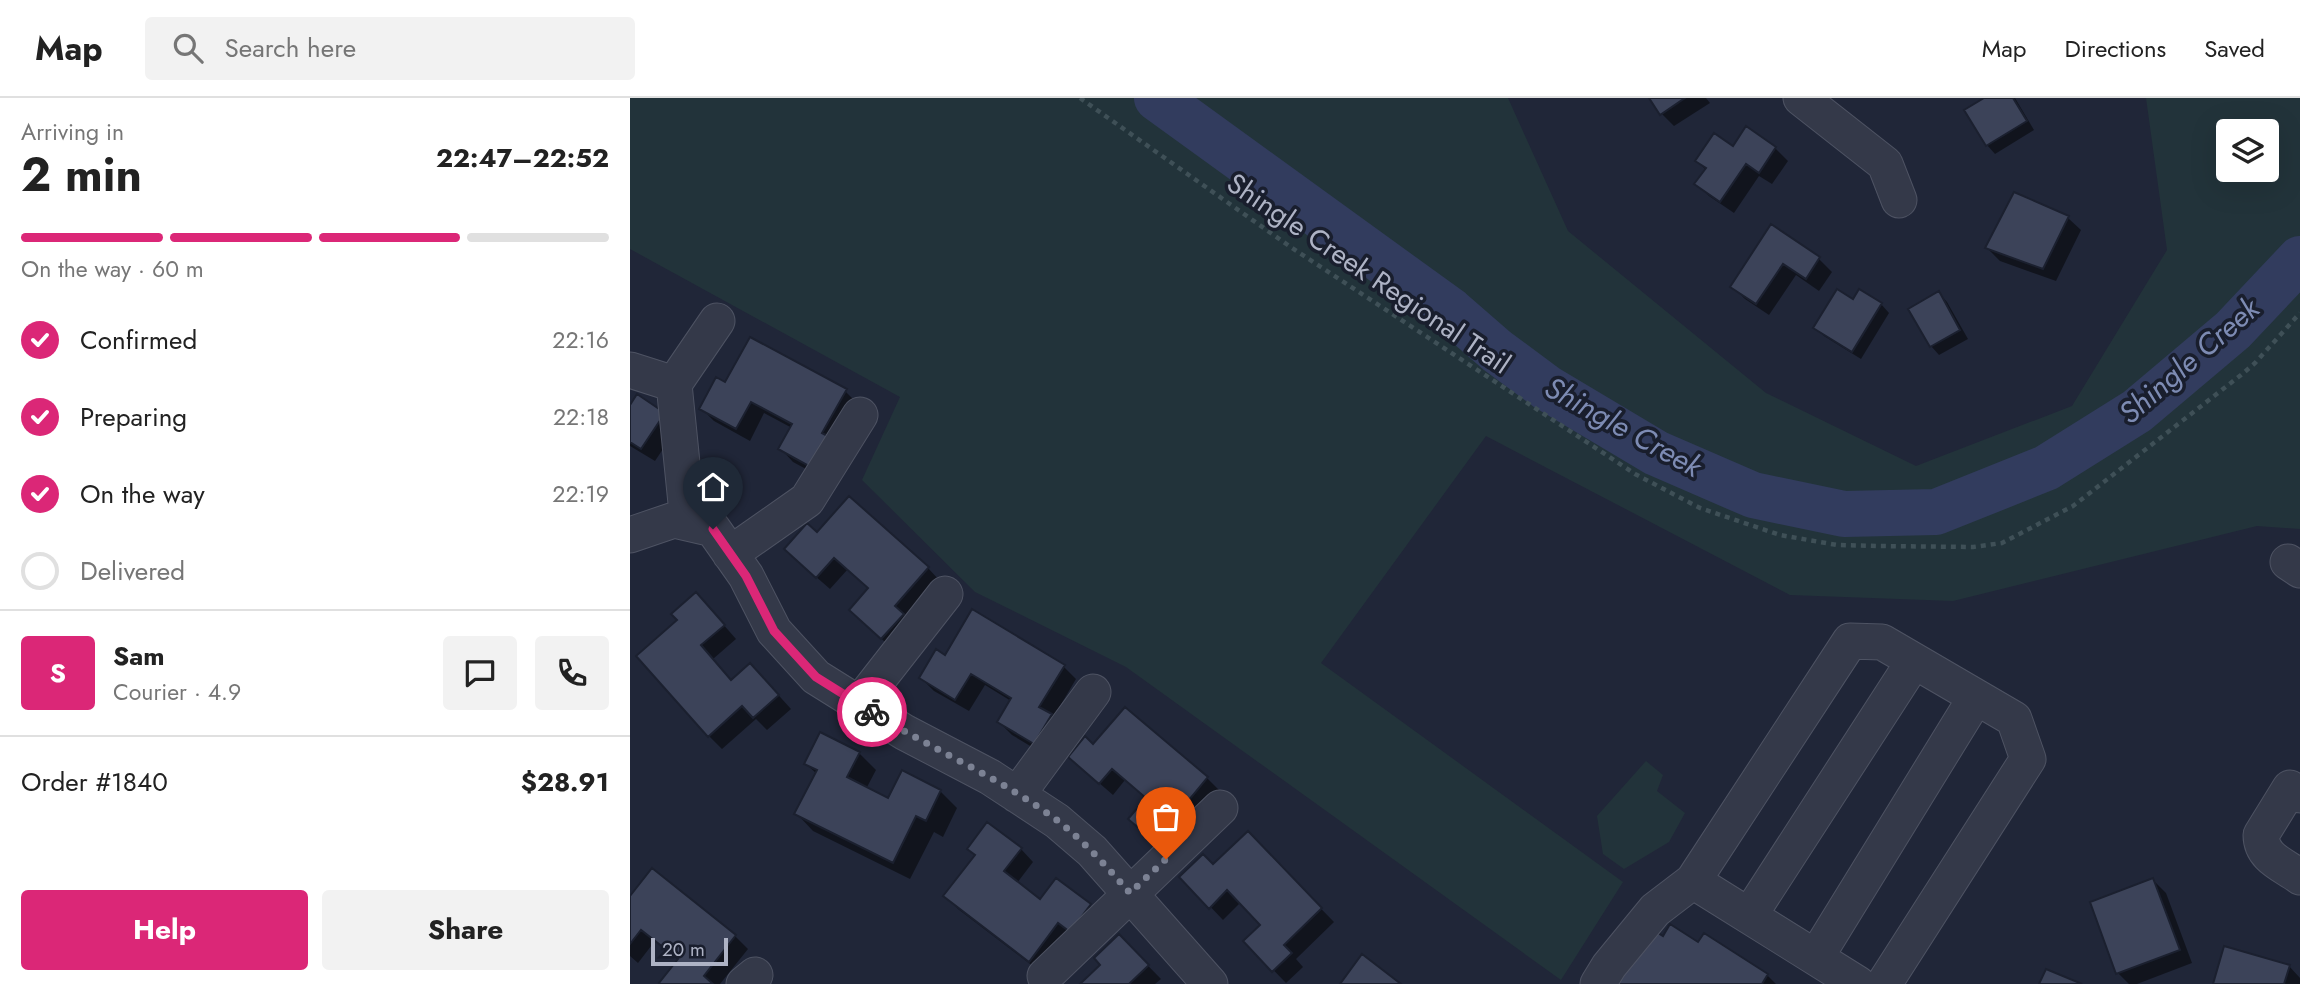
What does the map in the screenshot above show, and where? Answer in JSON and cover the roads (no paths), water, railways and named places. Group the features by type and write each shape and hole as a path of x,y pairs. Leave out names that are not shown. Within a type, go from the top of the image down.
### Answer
{"street":[{"path":"1801,98 1885,164 1899,200"},
{"path":"688,523 674,383 717,321"},
{"path":"630,370 674,383"},
{"path":"730,554 807,500 860,415"},
{"path":"630,535 674,520 713,529 746,576 774,631 816,677 904,732 989,777 1058,821 1092,851 1210,984"},
{"path":"859,704 945,594"},
{"path":"1598,984 1609,966 1655,910 1693,881 1850,641 1882,642 2014,719 2028,759 1884,984"},
{"path":"1749,916 1914,661"},
{"path":"1017,794 1093,692"},
{"path":"1816,957 1976,697"},
{"path":"2297,786 2261,835 2261,844 2267,855 2300,877"},
{"path":"1045,976 1220,808"},
{"path":"1693,881 1858,984"}],"waterway":[{"name":"Shingle Creek","path":"1157,98 1451,311 1497,351 1547,388 1656,453 1753,495 1844,514 1936,512 2046,468 2137,411 2233,330 2300,259"}]}
